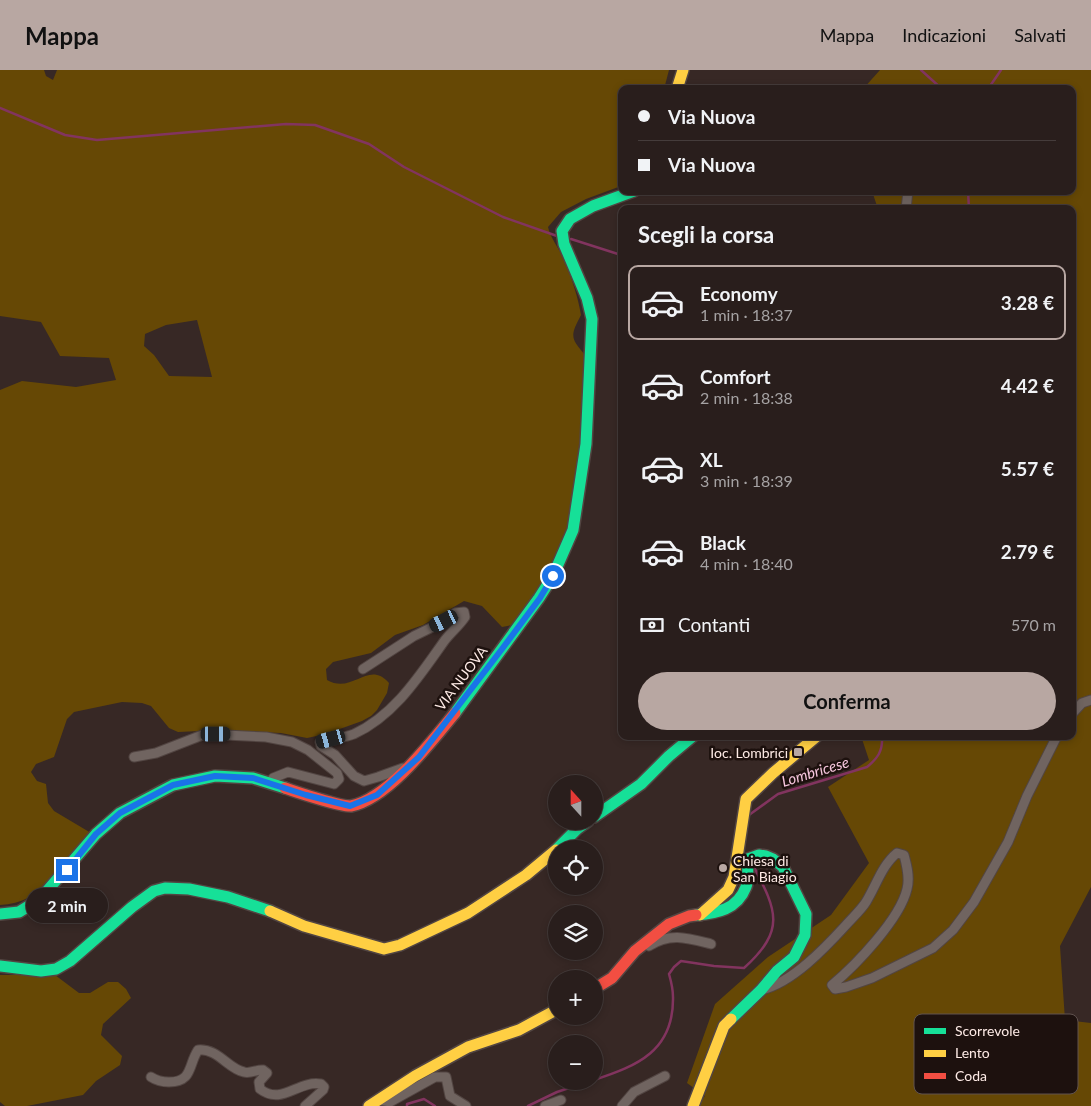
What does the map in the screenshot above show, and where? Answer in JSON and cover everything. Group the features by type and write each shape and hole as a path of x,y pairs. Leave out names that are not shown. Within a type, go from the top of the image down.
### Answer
{"street":[{"path":"678,85 684,70"},
{"name":"VIA NUOVA","path":"0,914 19,912 40,899 76,860 96,834 120,813 173,785 215,776 253,778 306,795 350,806 377,795 414,762 459,707 540,598 553,576 573,530 586,444 592,319 587,298 564,244 562,231 570,219 593,206 623,195"},
{"path":"363,669 414,636 451,618 455,613 464,612 465,617 460,625 447,638 417,680 388,709 371,724 353,734 320,742 321,746 335,755 354,776 364,781 389,774 414,762"},
{"path":"1076,710 1082,703 1091,700"},
{"path":"134,757 156,753 205,734 266,737 292,742 308,750 337,773 339,779 334,784 288,772 273,778 270,783"},
{"path":"603,811 641,784 688,740"},
{"path":"700,914 731,886 746,799 750,793 812,740"},
{"path":"761,990 771,988 818,955 865,903 886,865 897,853 904,855 908,869 908,888 901,905 882,934 832,985 835,989 872,978 933,948 953,930 974,902 1008,842 1027,796 1056,740"},
{"path":"566,840 576,830"},
{"path":"0,966 40,971 56,969 70,961 132,907 154,891 165,888 189,889 228,897 270,911 304,926 384,949 400,944 468,913 526,875 548,857"},
{"path":"603,984 612,978 635,951 669,924 689,916 720,912 735,903 746,887 753,857 773,859 783,867 806,914 806,935 794,956 724,1026 693,1106"},
{"path":"635,951 646,948 659,940 672,937 685,937 710,944"},
{"path":"374,1103 415,1076 468,1047 519,1030 548,1014"},
{"path":"150,1077 159,1082 176,1082 185,1078 189,1074 198,1050 203,1049 212,1052 243,1072 263,1070 266,1073 259,1082 260,1089 271,1096 285,1095 308,1085 321,1084 324,1088 323,1090 305,1106"},
{"path":"622,1106 634,1092 665,1076"},
{"path":"374,1103 390,1102 435,1077 446,1077 450,1096 466,1106"},
{"path":"545,1106 561,1100"}],"shaded area":[{"path":"0,70 44,70 46,76 53,80 57,70 669,70 665,85 618,85 618,187 586,199 561,212 548,227 570,275 581,315 573,337 586,356 579,465 569,519 562,545 552,569 512,625 502,627 482,606 464,601 423,625 395,635 371,653 333,662 326,669 327,680 345,683 367,675 374,675 381,677 389,683 387,693 371,716 326,734 307,738 281,733 221,730 178,732 169,728 151,706 142,703 122,702 74,712 67,719 54,757 36,764 31,772 37,781 46,784 48,803 54,811 91,833 63,869 41,890 29,898 15,903 0,905 0,390 22,381 76,387 116,380 109,358 60,356 41,322 0,316","holes":["197,320 212,377 169,376 154,355 144,346 145,334 166,325"]},
{"path":"880,70 1091,70 1091,887 1060,946 1065,1014 914,1014 914,1094 1078,1094 1078,1022 1091,1023 1091,1106 696,1106 705,1096 687,1083 715,1004 768,957 831,915 869,863 828,787 869,760 862,740 1076,740 1076,205 877,205 873,195 1076,195 1076,85 867,85"},
{"path":"0,975 55,975 79,993 90,993 108,982 118,982 126,989 131,998 103,1024 101,1035 122,1056 120,1065 96,1081 83,1095 27,1106 5,1106 0,1102"}],"waterway":[{"path":"921,70 938,85"},
{"name":"Lombricese","path":"991,85 1001,70"},
{"path":"0,108 65,135 97,140 286,124 315,125 369,144 404,167 503,217 557,236"},
{"name":"Lombricese","path":"968,195 969,205"},
{"path":"571,239 618,254"},
{"name":"Lombricese","path":"749,815 778,794 867,767 879,754 882,740"},
{"name":"Lombricese","path":"603,1077 638,1062 650,1054 660,1043 667,1031 672,1015 673,994 669,974 681,961 744,968 767,942 772,930 772,907 753,865"},
{"name":"Lombricese","path":"528,1106 563,1090"},
{"name":"Lombricese","path":"407,1106 407,1104 424,1099 435,1106"}],"traffic: fast":[{"path":"455,713 539,598 553,576 573,530 586,444 592,319 587,298 564,244 562,231 570,219 593,206 623,195"},
{"path":"603,811 641,784 688,740"},
{"path":"0,914 19,912 40,899 96,834 120,813 173,785 215,776 253,778 285,788"},
{"path":"566,840 576,830"},
{"path":"696,915 726,909 737,901 747,884 748,859 759,855 773,859 783,867 806,914 805,935 794,957 777,971 761,990 731,1019"},
{"path":"0,966 41,971 56,969 70,961 132,907 154,891 165,888 189,889 228,897 270,911"}],"traffic: slow":[{"path":"678,85 683,70"},
{"path":"700,915 728,890 734,877 746,799 812,740"},
{"path":"270,911 304,926 384,949 400,945 468,913 526,875 548,857"},
{"path":"369,1106 415,1076 468,1047 519,1030 548,1014"},
{"path":"693,1106 724,1026 731,1019"}],"traffic: jam":[{"path":"285,788 346,806 365,801 394,781 422,753 455,713"},
{"path":"603,984 612,978 635,951 669,924 696,915"}],"place":[{"name":"Ioc. Lombrici","path":"798,752"},
{"name":"Chiesa di San Biagio","path":"723,868"}],"route":[{"path":"67,870 96,834 120,813 173,785 215,776 253,778 306,795 350,806 377,795 419,757 459,707 540,598 553,576"}]}
